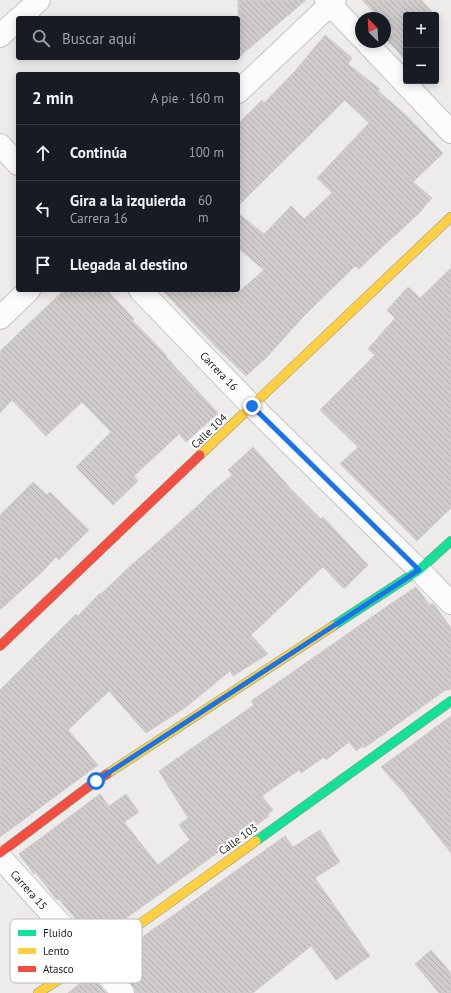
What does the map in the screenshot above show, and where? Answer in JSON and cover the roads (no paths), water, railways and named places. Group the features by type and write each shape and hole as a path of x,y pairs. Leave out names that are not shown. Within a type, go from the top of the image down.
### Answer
{"street":[{"path":"22,16 39,0"},
{"path":"240,90 330,1 355,30"},
{"path":"0,36 16,22"},
{"path":"372,48 451,132"},
{"path":"0,145 16,162"},
{"name":"Calle 104","path":"0,646 451,217"},
{"path":"0,318 27,292"},
{"name":"Carrera 16","path":"142,292 252,406 451,603"},
{"path":"0,853 96,781 419,570 451,541"},
{"name":"Calle 103","path":"142,922 451,701"},
{"name":"Carrera 15","path":"0,857 55,919"},
{"name":"Calle 103","path":"38,993 54,983"},
{"name":"Carrera 15","path":"114,983 123,993"}]}
